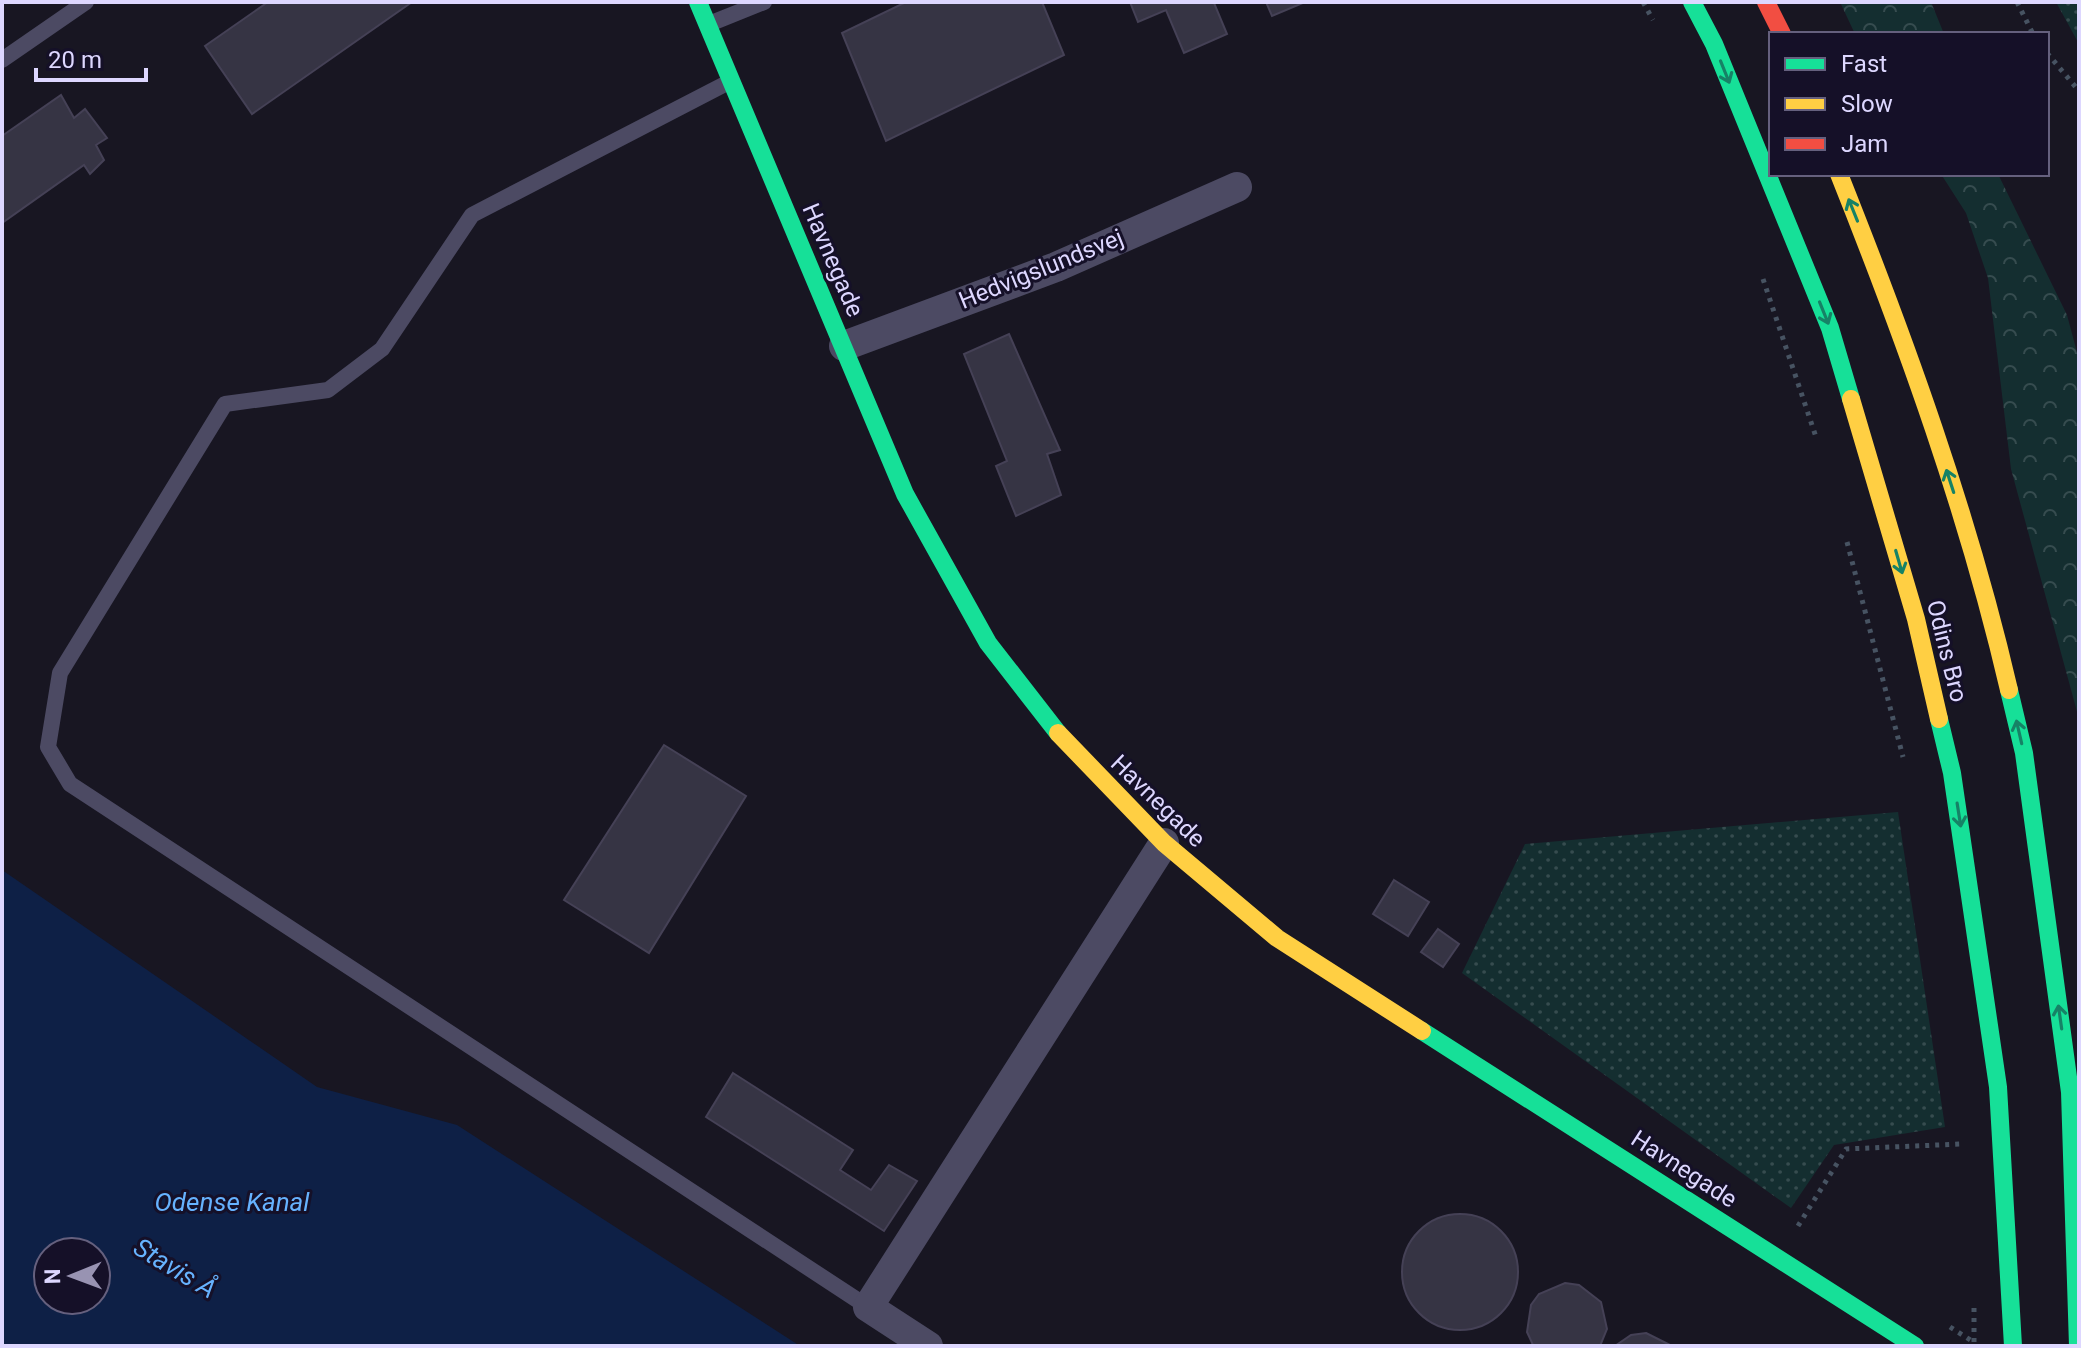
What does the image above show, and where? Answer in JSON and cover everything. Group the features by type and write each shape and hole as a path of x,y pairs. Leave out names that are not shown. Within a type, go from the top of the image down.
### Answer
{"main road":[{"name":"Havnegade","path":"698,2 905,494 988,643 1071,750 1164,843 1277,938 1915,1346"},
{"name":"Odins Bro","path":"1692,2 1714,44 1830,328 1916,619 1952,773 1976,921 1998,1087 2013,1338"},
{"path":"1766,2 1781,32"},
{"path":"1840,176 1894,312 1987,594 2024,753 2070,1092 2078,1346"}],"street":[{"name":"Hedvigslundsvej","path":"844,346 1056,267 1237,187"},
{"path":"928,1346 868,1307 1164,843"}],"lane":[{"path":"2,60 86,2"},
{"path":"707,24 764,2"},
{"path":"731,81 472,215 382,349 328,390 225,404 60,673 48,747 70,784 868,1307"}],"path":[{"path":"1643,2 1655,23"},
{"path":"2017,2 2032,32"},
{"path":"2049,55 2079,91"},
{"path":"1761,275 1821,450"},
{"path":"1846,537 1906,769"},
{"path":"1783,1221 1797,1229 1846,1149 1966,1144 1964,1130"},
{"path":"1973,1293 1977,1346"},
{"path":"1940,1321 1977,1346"}],"green space":[{"path":"1840,2 1931,2 1943,32 1854,32"},
{"path":"2056,2 2079,2 2079,44"},
{"path":"1942,176 1999,176 2067,315 2079,360 2079,719 2011,469 1988,278 1966,213"},
{"path":"1898,812 1945,1127 1834,1145 1791,1208 1462,973 1525,844"}],"water":[{"name":"Odense Kanal","path":"2,870 317,1087 457,1125 800,1346 2,1346"}],"building":[{"path":"268,2 412,2 252,114 205,46"},
{"path":"906,2 1042,2 1064,55 886,141 842,33"},
{"path":"1130,2 1216,2 1227,34 1184,53 1166,10 1138,22"},
{"path":"1266,2 1305,2 1272,16"},
{"path":"61,95 74,118 85,109 107,138 96,145 104,160 90,174 84,165 2,223 2,136"},
{"path":"1009,334 1060,450 1047,454 1061,495 1016,516 996,466 1007,461 964,354"},
{"path":"664,745 746,796 649,953 564,900"},
{"path":"1394,880 1429,902 1408,936 1373,914"},
{"path":"1438,929 1459,944 1443,967 1421,952"},
{"path":"733,1073 853,1150 840,1170 871,1190 889,1165 917,1181 884,1231 706,1117"},
{"path":"1460,1214 1482,1218 1501,1231 1514,1250 1518,1272 1514,1294 1501,1313 1482,1326 1460,1330 1438,1326 1419,1313 1406,1294 1402,1272 1406,1250 1419,1231 1438,1218"},
{"path":"1565,1283 1579,1285 1601,1302 1607,1329 1600,1346 1533,1345 1527,1332 1531,1305 1539,1294"},
{"path":"1646,1333 1672,1346 1615,1346 1631,1335"}],"traffic: fast":[{"path":"698,2 905,494 988,643 1058,733"},
{"path":"1692,2 1714,44 1830,328 1851,399"},
{"path":"2009,690 2024,753 2070,1092 2078,1346"},
{"path":"1939,719 1952,773 1998,1087 2013,1346"},
{"path":"1422,1031 1915,1346"}],"traffic: slow":[{"path":"1840,176 1934,429 1975,558 2009,690"},
{"path":"1851,399 1916,619 1939,719"},
{"path":"1058,733 1164,843 1277,938 1422,1031"}],"traffic: jam":[{"path":"1766,2 1781,32"}],"water label":[{"name":"Stavis Å","path":"175,1268"}]}
